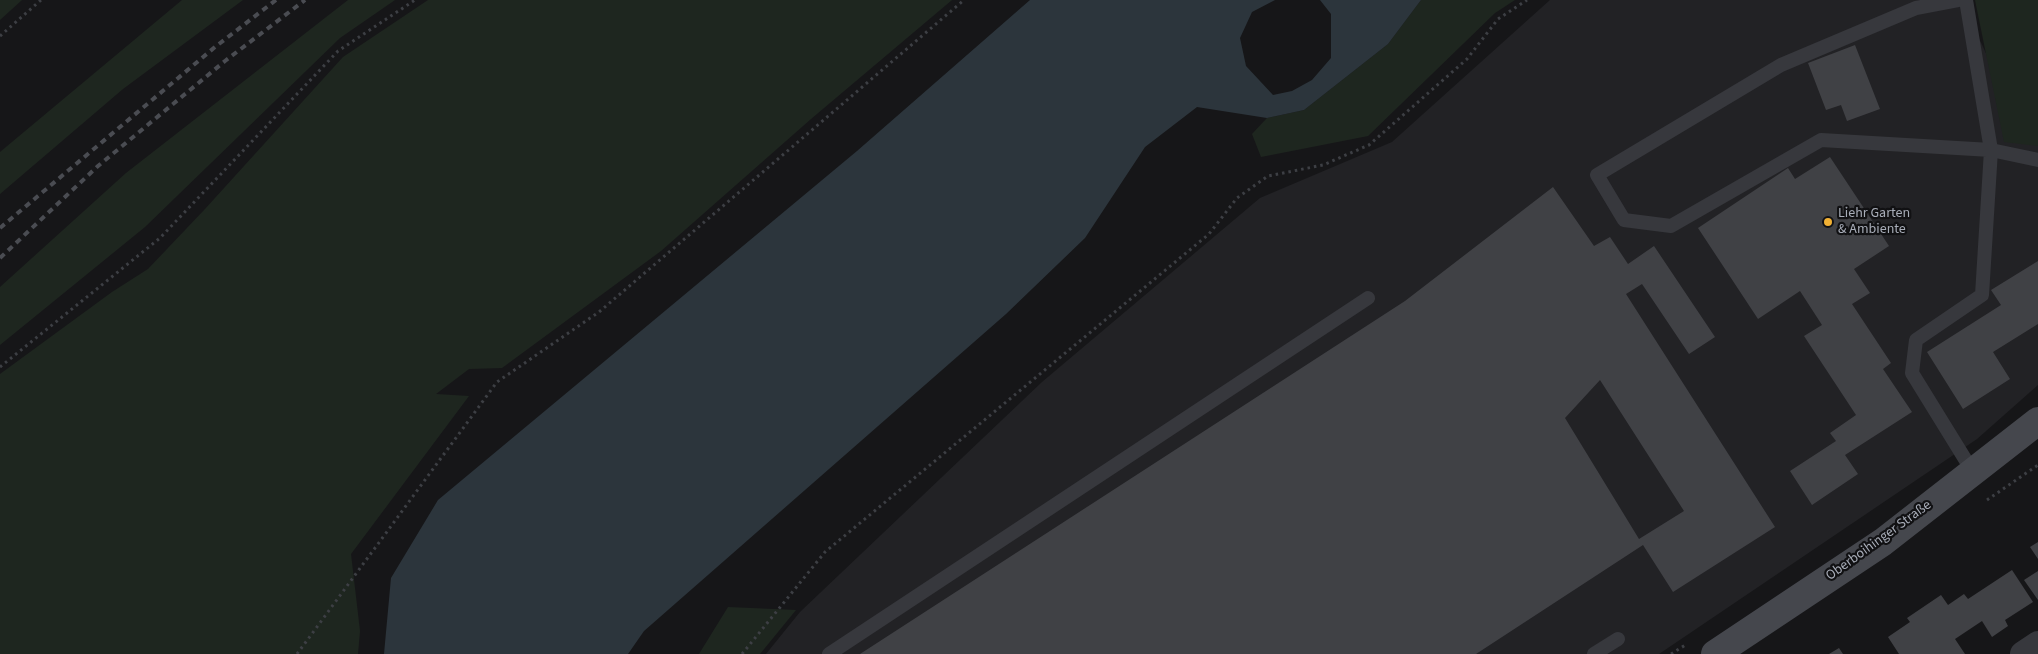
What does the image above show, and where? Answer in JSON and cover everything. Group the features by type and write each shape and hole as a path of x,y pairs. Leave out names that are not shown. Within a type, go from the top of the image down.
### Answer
{"main road":[{"name":"Oberboihinger Straße","path":"1715,654 1883,542 2038,421"}],"street":[{"path":"2023,654 2038,644"}],"lane":[{"path":"1958,0 1916,8 1781,65 1597,175 1624,220 1671,226 1821,140 1991,150 2038,160"},
{"path":"1966,0 1991,150 1982,295 1916,340 1912,372 1973,472"},
{"path":"829,654 1368,298"},
{"path":"1594,654 1618,639"}],"path":[{"path":"0,36 41,0"},
{"path":"0,367 160,238 338,52 415,0"},
{"path":"297,654 497,382 599,312 964,0"},
{"path":"742,654 825,552 1209,234 1237,198 1268,176 1323,165 1369,145 1467,59 1498,19 1527,0"}],"shaded area":[{"path":"0,0 22,0 0,20"},
{"path":"182,0 243,0 123,89 0,194 0,152"},
{"path":"348,0 395,0 340,38 145,227 0,345 0,287 126,173"},
{"path":"428,0 952,0 811,119 661,251 502,368 469,369 436,394 469,396 351,554 360,631 358,654 0,654 0,374 112,292 148,269 343,57"},
{"path":"1030,0 1275,0 1252,12 1240,38 1246,66 1273,95 1292,91 1312,80 1331,58 1331,14 1320,0 1421,0 1388,44 1304,110 1267,118 1197,107 1145,147 1085,238 1006,314 644,631 628,654 384,654 391,578 438,500 857,151"},
{"path":"1421,0 1515,0 1495,13 1368,136 1261,157 1252,134 1267,118 1304,110 1388,44"},
{"path":"1550,0 1961,0 2021,128 2038,138 2038,385 1977,439 1659,654 766,654 800,612 1042,382 1260,198 1392,142"},
{"path":"1975,0 2038,0 2038,146 2004,142"},
{"path":"728,607 796,610 760,654 699,654"}],"building":[{"path":"1855,45 1880,109 1847,121 1841,105 1826,110 1808,63"},
{"path":"1830,157 1889,246 1854,269 1870,293 1852,304 1891,363 1883,369 1912,412 1845,455 1858,474 1812,505 1790,471 1836,441 1830,433 1856,415 1804,336 1822,325 1800,291 1758,319 1698,228 1788,168 1795,179"},
{"path":"1553,187 1594,246 1610,237 1628,264 1654,246 1715,337 1689,354 1642,284 1626,294 1775,527 1673,592 1643,545 1476,654 860,654 1405,301","holes":["1600,380 1684,511 1639,539 1565,418"]},
{"path":"2038,261 2038,324 1993,352 2010,379 1963,409 1927,352 2001,305 1991,290"},
{"path":"2038,542 2038,559 2030,547"},
{"path":"2012,570 2033,602 2005,620 2008,626 1992,637 1982,621 1955,639 1965,654 1899,654 1888,637 1910,622 1907,618 1941,595 1948,605 1964,594 1968,599"},
{"path":"2038,571 2038,600 2024,580"},
{"path":"1839,648 1843,654 1829,654"}],"railway":[{"path":"0,228 215,47 276,0"},
{"path":"0,258 98,166 225,61 305,0"}],"place":[{"name":"Liehr Garten & Ambiente","path":"1828,222"}]}
